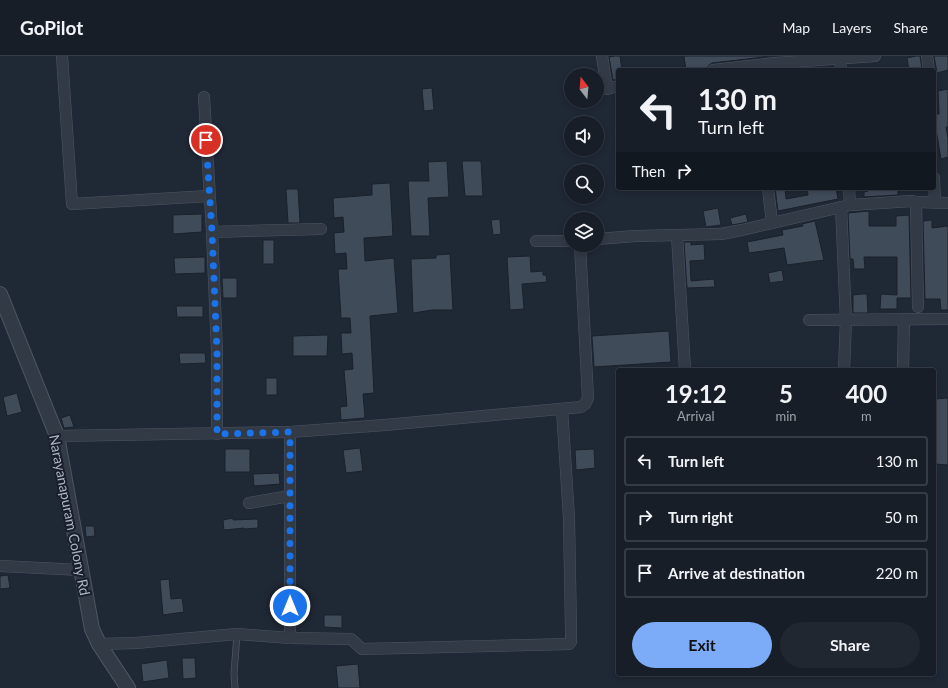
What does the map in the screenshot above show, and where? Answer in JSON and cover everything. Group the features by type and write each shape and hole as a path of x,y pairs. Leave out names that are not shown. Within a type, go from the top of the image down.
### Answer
{"street":[{"path":"62,56 72,204 209,196"},
{"path":"602,56 607,88 616,86"},
{"path":"720,68 745,61 804,59 841,65 875,56"},
{"path":"927,56 930,68"},
{"path":"204,97 217,352 217,434"},
{"path":"768,190 772,223"},
{"path":"844,368 846,320 845,206 848,190"},
{"path":"934,190 935,202"},
{"path":"604,238 636,236 721,234 845,206 892,201 948,203"},
{"path":"916,202 918,306"},
{"path":"212,232 321,229"},
{"path":"677,235 685,368"},
{"path":"536,241 564,241"},
{"path":"57,436 290,432 581,407 585,404 588,398 580,252"},
{"name":"Narayanapuram Colony Rd","path":"0,294 57,436 92,629 99,644 128,688"},
{"path":"809,320 948,318"},
{"path":"903,368 904,319"},
{"path":"99,644 136,643 237,634 290,638 352,639 362,649 568,645 571,643 569,518 562,409"},
{"path":"290,432 290,638"},
{"path":"249,503 290,496"},
{"path":"0,566 81,570"}],"lane":[{"path":"235,688 234,674 237,634"}],"building":[{"path":"620,56 622,68 616,68 616,79 613,80 609,57"},
{"path":"684,56 764,56 712,63 707,68 686,68"},
{"path":"920,56 922,68 909,68 907,58"},
{"path":"934,56 948,56 948,70 937,73"},
{"path":"432,88 434,110 424,111 422,89"},
{"path":"948,89 948,127 946,127 948,138 948,157 941,159 936,130 936,114 939,114 938,91"},
{"path":"447,161 449,197 428,198 430,236 411,236 408,181 429,181 428,162"},
{"path":"462,161 481,161 483,196 465,196"},
{"path":"390,183 393,236 364,238 365,261 394,258 398,313 370,316 374,393 363,394 365,418 341,420 340,407 347,406 344,370 353,369 352,353 342,354 341,333 351,333 350,318 341,318 338,269 347,269 346,253 335,254 334,233 344,232 343,217 334,218 333,198 372,195 372,184"},
{"path":"286,189 298,189 300,223 288,223"},
{"path":"775,190 785,190 786,199 808,195 807,190 836,190 838,199 778,211"},
{"path":"898,190 898,195 864,197 864,192"},
{"path":"718,208 721,225 706,227 703,211"},
{"path":"869,211 869,226 896,226 896,216 909,215 911,298 897,298 897,309 880,309 881,294 897,295 897,257 864,257 865,269 854,269 853,259 850,259 848,213"},
{"path":"202,214 202,232 173,234 173,215"},
{"path":"746,214 748,222 732,225 730,218"},
{"path":"500,219 501,234 493,235 491,220"},
{"path":"932,220 932,228 948,226 948,310 941,310 940,299 925,299 923,221"},
{"path":"815,221 824,260 787,265 784,248 749,253 747,242 783,235 782,230 803,226 802,224"},
{"path":"263,240 274,240 274,264 263,264"},
{"path":"684,242 691,242 691,245 704,244 705,260 690,261 691,281 714,279 715,287 687,288"},
{"path":"450,254 453,310 432,310 413,313 411,259 436,258 436,255"},
{"path":"530,256 531,272 543,271 543,275 546,275 547,282 522,284 524,309 510,310 507,257"},
{"path":"205,257 205,273 175,274 174,258"},
{"path":"782,270 784,281 770,283 768,273"},
{"path":"222,278 237,278 237,298 223,298"},
{"path":"867,294 868,313 853,313 853,295"},
{"path":"176,306 203,306 203,317 177,317"},
{"path":"669,331 671,362 594,367 592,336"},
{"path":"328,335 327,356 293,356 293,336"},
{"path":"179,353 205,353 206,363 180,364"},
{"path":"266,378 277,378 277,395 266,395"},
{"path":"17,393 22,412 7,416 3,397"},
{"path":"948,398 948,465 936,464 936,399"},
{"path":"70,415 74,427 64,428 61,418"},
{"path":"360,448 363,471 346,473 343,450"},
{"path":"225,449 250,449 250,472 225,472"},
{"path":"594,449 595,468 576,470 575,450"},
{"path":"279,473 280,484 254,486 253,474"},
{"path":"233,518 233,520 258,519 258,528 224,530 223,520"},
{"path":"85,526 94,526 95,536 86,537"},
{"path":"8,575 10,588 0,589 0,576"},
{"path":"169,579 171,599 182,598 184,612 163,615 160,580"},
{"path":"324,615 342,615 342,628 324,627"},
{"path":"182,658 195,658 196,678 183,679"},
{"path":"167,660 169,678 143,682 141,664"},
{"path":"358,664 360,688 338,688 336,666"}],"route":[{"path":"206,140 212,232 217,352 217,434 290,432 290,606"}]}
